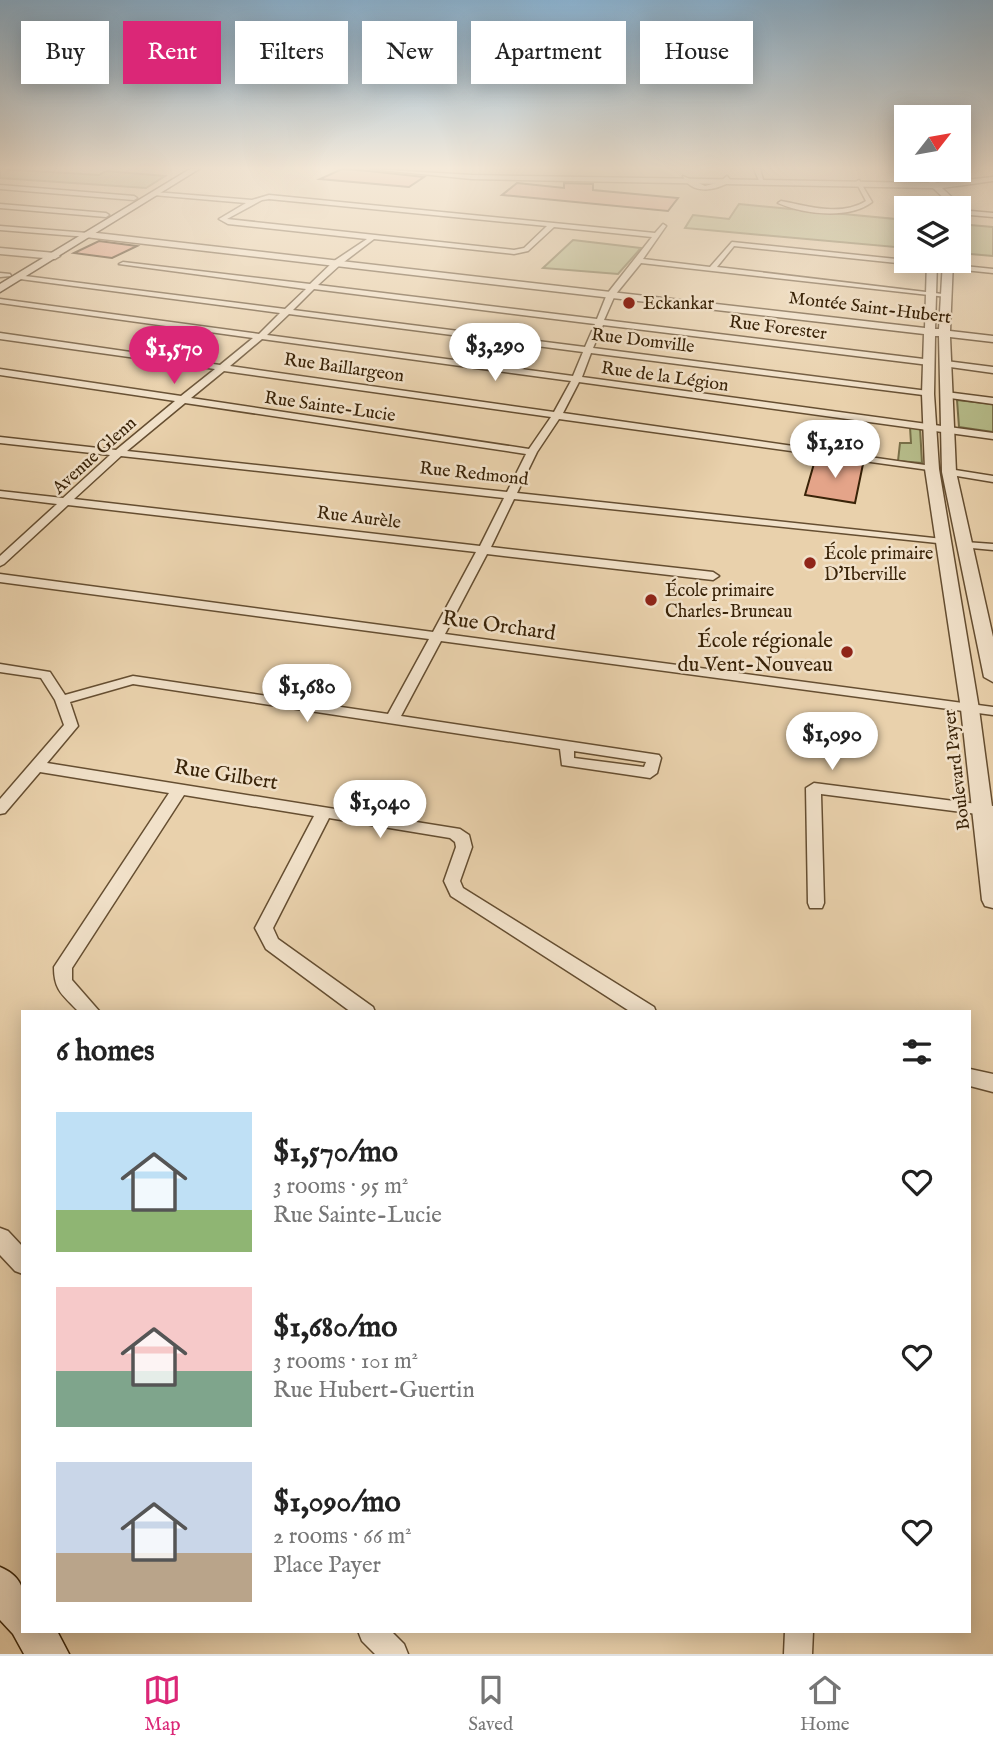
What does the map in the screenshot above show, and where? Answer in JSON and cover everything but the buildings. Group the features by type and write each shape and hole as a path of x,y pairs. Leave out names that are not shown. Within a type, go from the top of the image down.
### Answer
{"main road":[{"path":"2,277 55,246"},
{"path":"0,289 70,246"},
{"path":"0,1587 21,1615"},
{"path":"33,1633 49,1654"}],"street":[{"name":"Montée Saint-Hubert","path":"191,246 993,339"},
{"name":"Avenue Glenn","path":"0,562 119,452 261,336 337,262 360,246"},
{"path":"451,246 513,252 526,250 530,246"},
{"path":"392,719 484,549 532,452 576,380 611,294 648,246"},
{"path":"711,270 731,246"},
{"path":"757,246 894,259"},
{"path":"0,251 55,256"},
{"path":"638,261 947,295"},
{"name":"Rue Forester","path":"123,264 993,370"},
{"path":"971,268 993,271"},
{"name":"Boulevard Payer","path":"932,273 929,331 938,363"},
{"name":"Boulevard Payer","path":"948,273 937,395 943,542 987,810 993,900"},
{"name":"Rue Domville","path":"20,277 993,401"},
{"name":"Rue de la Légion","path":"0,301 993,436"},
{"name":"Rue Baillargeon","path":"0,335 993,479"},
{"name":"Rue Sainte-Lucie","path":"0,372 532,452"},
{"name":"Rue Redmond","path":"0,440 943,542"},
{"name":"Boulevard Payer","path":"941,471 965,545 993,677"},
{"name":"Rue Aurèle","path":"0,494 713,576"},
{"path":"965,545 993,547"},
{"name":"Rue Orchard","path":"0,578 993,711"},
{"path":"0,668 45,675 62,700 71,726 0,809"},
{"path":"62,700 132,680 654,758 650,773 567,762 567,747"},
{"name":"Rue Gilbert","path":"35,766 454,833 463,839 464,847 452,881 457,892 644,1010"},
{"path":"816,903 814,788 987,810"},
{"path":"89,1010 63,983 63,967 179,790"},
{"path":"324,812 264,928 272,944 363,1010"},
{"path":"971,1078 993,1083"},
{"path":"0,1239 21,1261"},
{"path":"374,1633 394,1654"},
{"path":"798,1654 799,1633"}],"green space":[{"path":"566,246 641,248 618,274 543,268"},
{"path":"971,246 993,246 993,256 971,254"},
{"path":"957,400 993,404 993,432 959,427"},
{"path":"910,427 920,428 922,463 898,461 900,443 911,443"}],"place":[{"name":"Eckankar","path":"629,303"},
{"name":"École primaire D'Iberville","path":"810,563"},
{"name":"École primaire Charles-Bruneau","path":"651,600"},
{"name":"École régionale du Vent-Nouveau","path":"847,652"}]}
